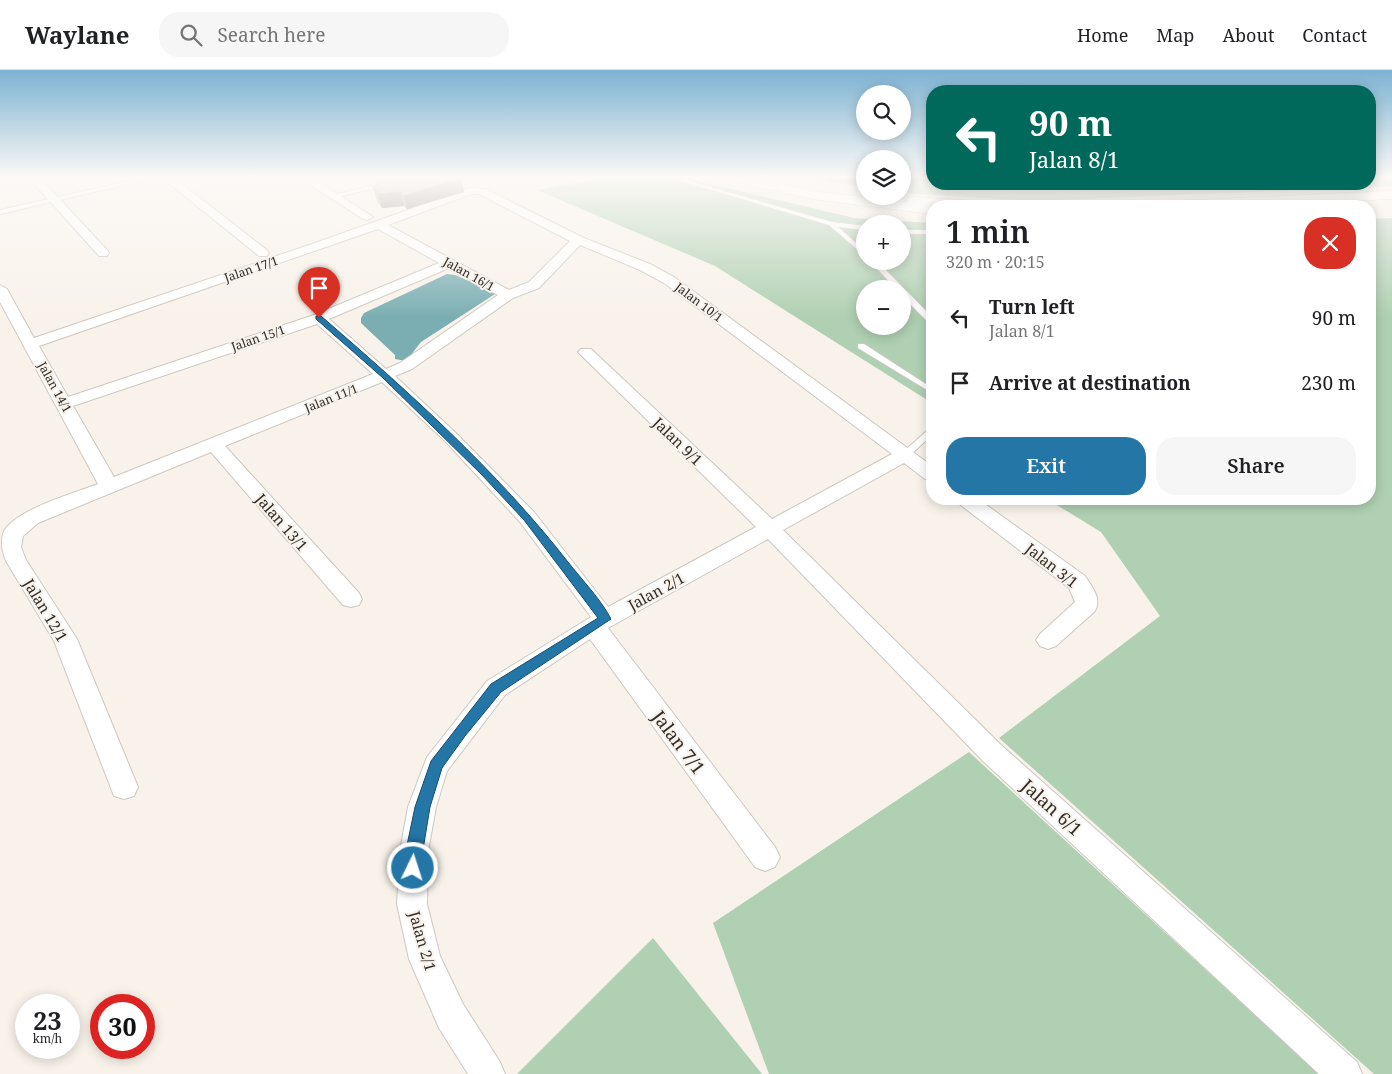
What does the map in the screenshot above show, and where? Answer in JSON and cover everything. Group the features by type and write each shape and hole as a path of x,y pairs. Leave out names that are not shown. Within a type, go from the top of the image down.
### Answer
{"street":[{"path":"76,224 103,253"},
{"path":"226,224 263,253"},
{"name":"Jalan 17/1","path":"31,344 365,224"},
{"name":"Jalan 16/1","path":"378,224 508,295"},
{"name":"Jalan 10/1","path":"546,224 580,241 645,267 669,280 905,455"},
{"name":"Jalan 11/1","path":"109,486 386,376 406,366 508,295 534,285 573,244 580,241"},
{"name":"Jalan 15/1","path":"64,404 319,318 449,263"},
{"name":"Jalan 14/1","path":"0,289 109,486"},
{"name":"Jalan 7/1","path":"319,318 386,376 528,518 765,857"},
{"name":"Jalan 9/1","path":"586,352 770,529"},
{"name":"Jalan 13/1","path":"214,444 351,599"},
{"path":"905,455 926,471"},
{"name":"Jalan 2/1","path":"488,1074 451,1016 425,959 412,904 414,850 422,807 436,765 496,688 599,622 905,455"},
{"name":"Jalan 12/1","path":"109,486 31,518 13,533 11,547 16,561 65,639 124,788"},
{"name":"Jalan 3/1","path":"972,505 1077,582 1085,594 1087,605 1048,640"},
{"name":"Jalan 6/1","path":"770,529 992,753 1345,1074"}],"lane":[{"path":"831,224 856,227"},
{"path":"831,224 856,246"},
{"path":"911,232 926,232"},
{"path":"850,241 856,238"},
{"path":"882,270 891,280"},
{"path":"911,300 926,315"},
{"path":"861,346 926,387"},
{"path":"905,455 926,436"}],"green space":[{"path":"616,224 856,224 856,270 911,270 911,224 926,224 926,399 715,266"},
{"path":"1376,224 1392,224 1392,1074 1374,1074 999,738 1160,616 1101,532 1057,505 1376,505"},
{"path":"969,752 1319,1074 769,1074 713,923"},
{"path":"653,938 762,1074 517,1074"}],"water":[{"path":"447,274 455,275 493,291 495,294 421,342 406,361 395,359 395,355 361,323 364,313"}],"route":[{"path":"319,318 386,376 486,473 528,518 605,619 540,658 496,688 460,732 436,765 422,807 414,850 413,868"}]}
